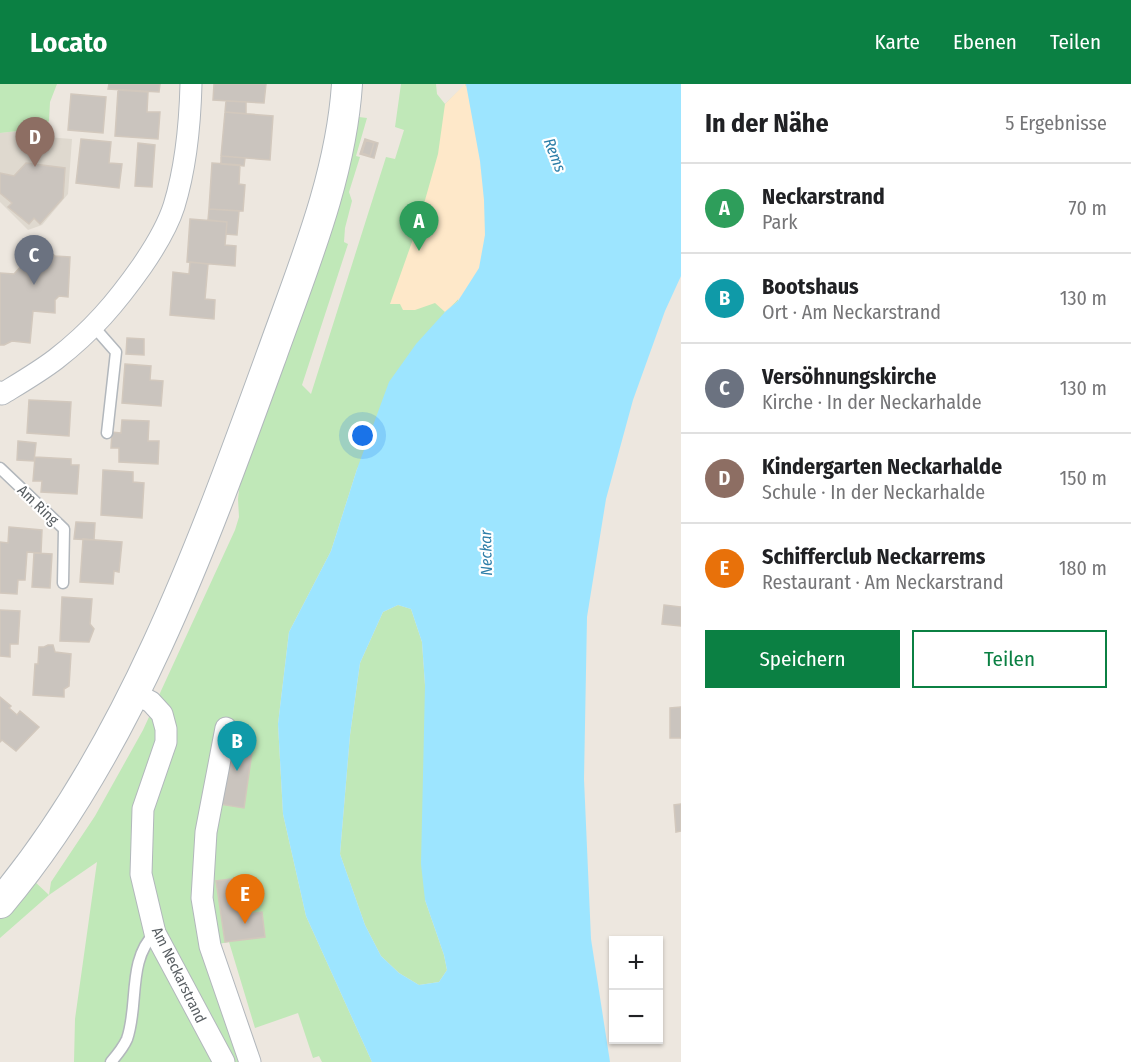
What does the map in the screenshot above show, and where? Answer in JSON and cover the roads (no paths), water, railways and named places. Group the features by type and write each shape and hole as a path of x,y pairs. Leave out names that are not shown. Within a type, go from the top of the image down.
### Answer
{"main road":[{"path":"0,903 62,821 101,756 134,693 174,604 299,279 327,194 338,152 347,84"}],"street":[{"path":"1,400 54,361 108,313 162,237 174,206 182,174 190,114 190,84"},
{"name":"Am Neckarstrand","path":"134,693 151,702 162,714 166,729 166,742 143,809 141,874 156,933 221,1061"},
{"path":"226,728 206,832 202,898 210,946 250,1062"}],"lane":[{"path":"94,327 116,352 107,433"},
{"name":"Am Ring","path":"0,468 64,530 63,583"},
{"path":"111,1062 127,1038 141,953 147,940 156,933"}],"water":[{"path":"466,84 681,84 681,276 665,311 633,400 606,499 587,617 584,779 591,939 610,1062 372,1062 306,916 283,814 278,724 289,632 331,551 357,469 389,382 416,344 458,301 479,268 485,235 480,161","holes":["398,605 411,609 422,642 425,685 421,864 425,900 447,970 439,982 419,985 399,973 381,956 365,925 340,854 350,735 360,663 383,612"]}],"place":[{"name":"Kindergarten Neckarhalde","path":"35,167"},
{"name":"Neckarstrand","path":"419,251"},
{"name":"Versöhnungskirche","path":"34,285"},
{"name":"Bootshaus","path":"237,771"},
{"name":"Schifferclub Neckarrems","path":"245,924"}],"water label":[{"name":"Rems","path":"555,155"},
{"name":"Neckar","path":"486,553"}]}
